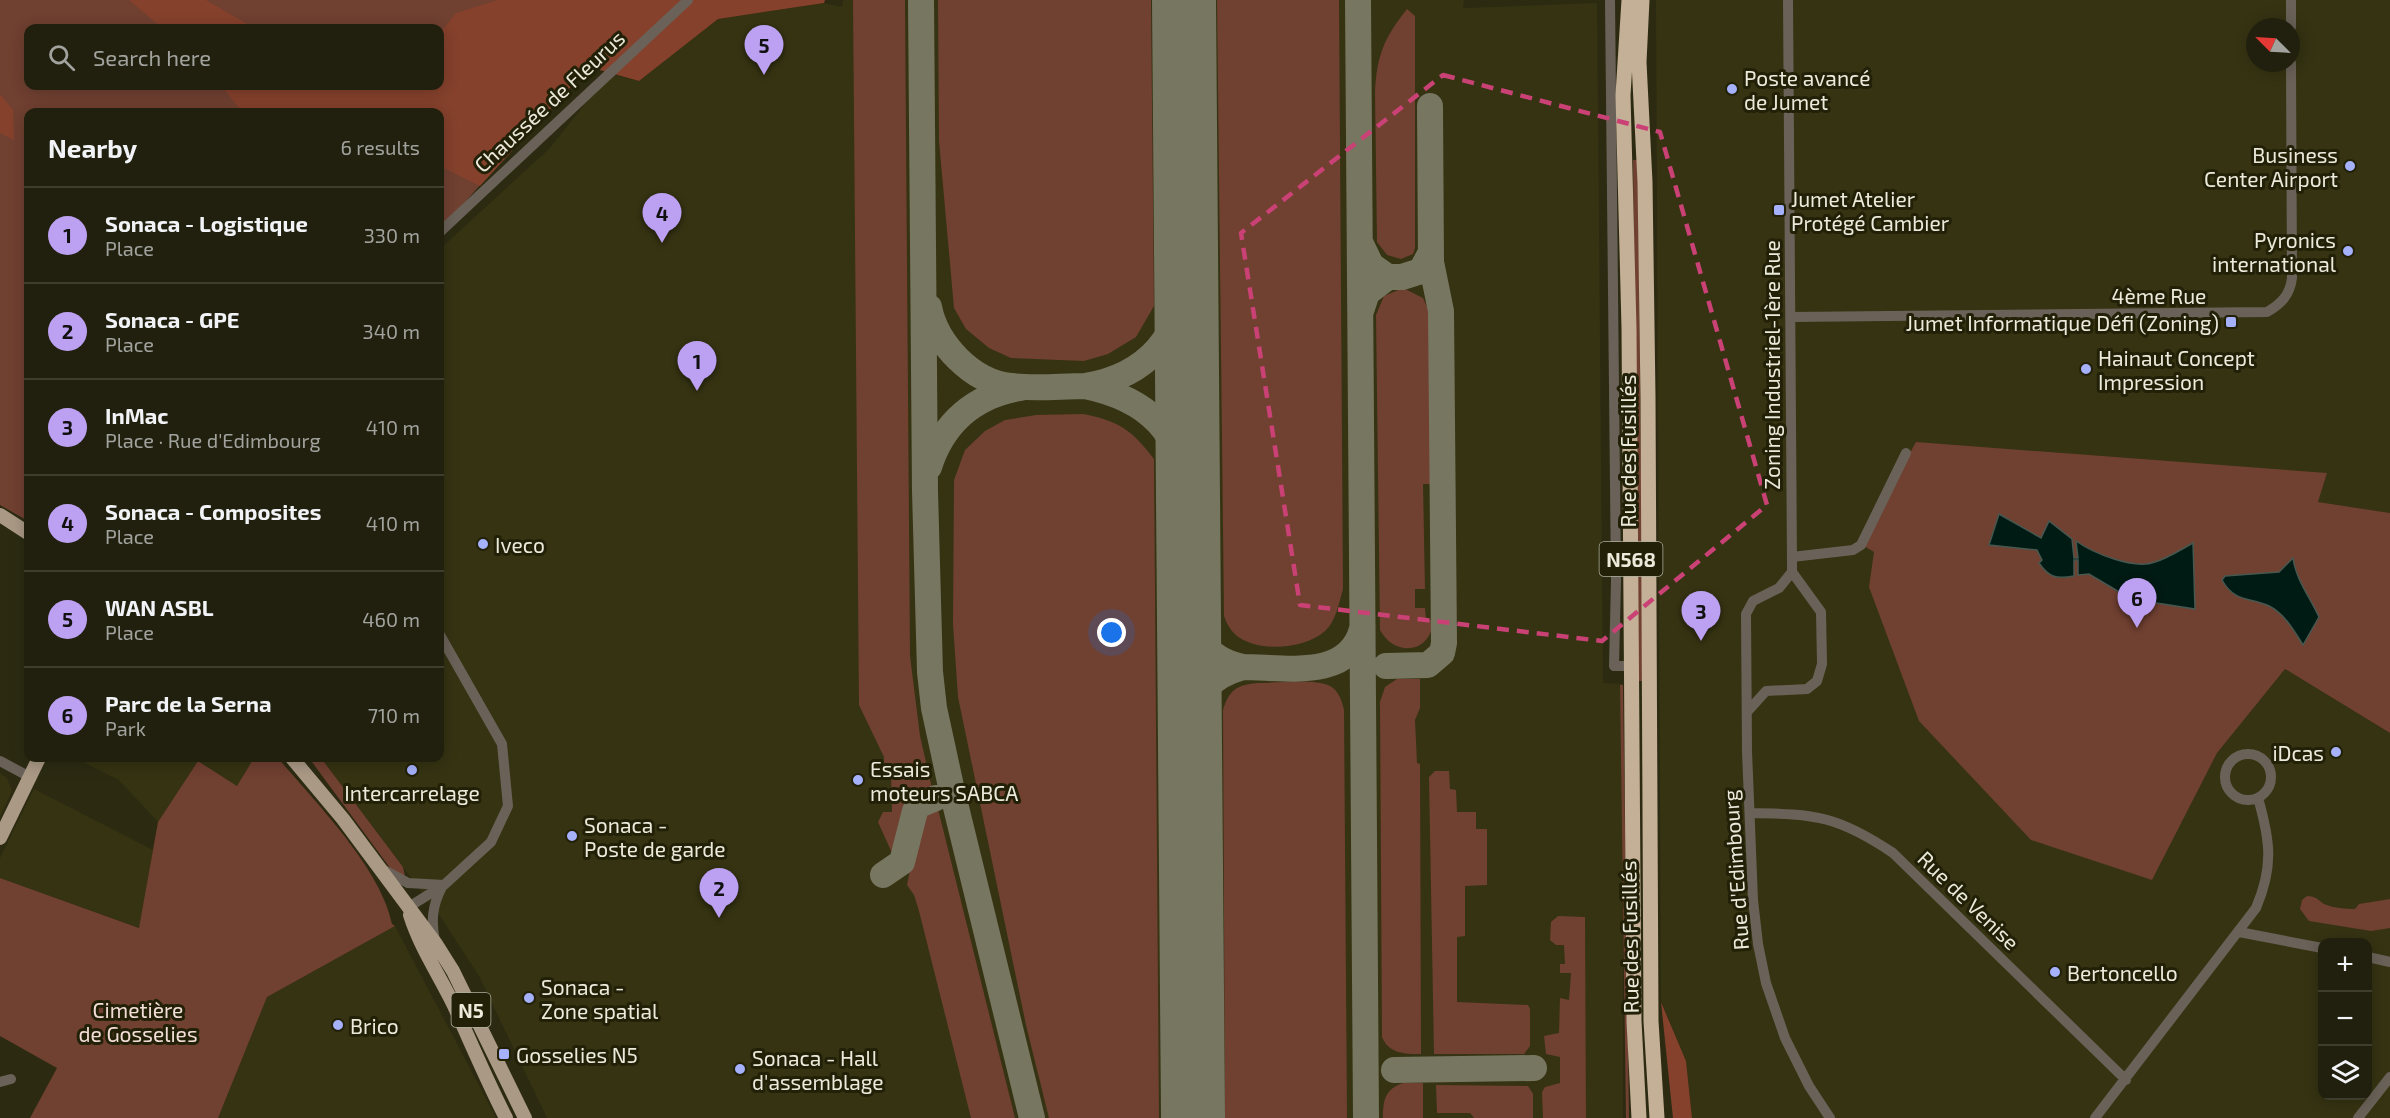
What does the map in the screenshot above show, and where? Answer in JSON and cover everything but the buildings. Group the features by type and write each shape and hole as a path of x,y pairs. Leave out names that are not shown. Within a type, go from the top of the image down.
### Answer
{"highway":[{"name":"Rue des Fusillés","path":"1629,0 1623,94 1629,328 1634,1032 1639,1118"},
{"name":"Rue des Fusillés","path":"1642,0 1639,62 1645,182 1648,397 1651,1021 1658,1118"}],"main road":[{"path":"0,515 24,530"},
{"path":"0,838 37,762"},
{"name":"N5","path":"295,762 343,819 436,944 453,971 525,1118"},
{"name":"N5","path":"407,908 416,935 456,1011 478,1063 506,1118"}],"street":[{"name":"Chaussée de Fleurus","path":"444,228 688,0"},
{"path":"1610,0 1616,581 1614,666 1632,666"},
{"name":"Zoning Industriel-1ère Rue","path":"1788,0 1792,572"},
{"path":"2291,0 2291,18"},
{"name":"4ème Rue","path":"1791,317 2267,312 2284,298 2290,289 2292,278 2291,72"},
{"path":"1792,557 1853,550 1861,544 1906,453"},
{"path":"1748,711 1766,691 1807,688 1817,681 1822,664 1821,612 1792,572"},
{"name":"Rue d'Edimbourg","path":"1792,572 1779,588 1754,601 1746,614 1747,751 1753,900 1766,983 1775,1013 1799,1067 1830,1118"},
{"path":"407,908 444,885 491,842 508,806 502,744 444,642"},
{"path":"2255,755 2262,758 2271,771 2269,787 2258,798 2237,797 2228,786 2226,772 2233,760 2239,756 2255,755"},
{"path":"0,761 30,777"},
{"path":"2096,1118 2256,908 2266,880 2270,846 2258,798"},
{"name":"Rue de Venise","path":"1751,813 1800,814 1827,818 1859,830 1893,853 2126,1080"},
{"path":"378,867 408,883 444,885"},
{"path":"436,944 432,924 433,907 444,885"},
{"path":"2239,932 2318,947"},
{"path":"2372,958 2390,962"},
{"path":"2358,1118 2390,1077"}],"highlighted area":[{"path":"1443,75 1660,132 1767,505 1602,641 1300,605 1241,233"}],"shaded area":[{"path":"129,0 206,0 247,24 157,24"},
{"path":"498,0 825,0 824,3 718,19 639,81 589,67 480,186 444,168 444,108 239,108 225,90 444,90 444,28 456,13"},
{"path":"843,0 1464,0 1463,7 1467,8 1597,3 1603,683 1623,684 1623,1118 547,1118 479,976 442,919 324,762 444,762 444,245 549,149 609,74 639,81 718,19 824,3 842,7"},
{"path":"1656,0 2390,0 2390,513 2318,502 2327,473 2152,880 2217,753 2285,669 2390,733 2390,1118 1692,1118 1686,1061 1661,1001"},
{"path":"0,94 13,110 14,140 0,133"},
{"path":"83,762 197,762 158,822 119,780"},
{"path":"200,762 252,762 237,786"},
{"path":"0,773 7,778 12,791 0,817"},
{"path":"34,789 153,850 140,928 0,878 0,858"},
{"path":"395,926 496,1118 218,1118 267,997"},
{"path":"1661,1002 1686,1061 1692,1118 1673,1118"}],"green space":[{"path":"0,0 660,0 576,78 444,226 444,108 24,108 24,519 0,505"},
{"path":"853,0 905,0 910,656 920,736 932,788 921,793 909,806 897,851 892,853 878,822 883,812 892,812 891,772 884,772 884,757 859,705"},
{"path":"938,0 1151,0 1154,306 1136,337 1108,354 1084,361 1011,358 989,348 966,329 954,308 939,141"},
{"path":"1217,0 1339,0 1343,589 1334,617 1325,631 1306,642 1283,647 1260,645 1240,638 1230,628 1224,616"},
{"path":"1407,9 1415,16 1415,248 1413,254 1401,259 1387,255 1377,242 1375,92 1383,48 1387,38"},
{"path":"1633,160 1638,160 1643,681 1637,681"},
{"path":"1403,288 1423,298 1430,313 1431,484 1423,484 1425,589 1415,589 1415,608 1425,608 1426,620 1433,620 1431,631 1426,639 1420,645 1412,648 1394,645 1380,630 1376,315 1384,296"},
{"path":"1083,414 1124,428 1154,459 1159,1118 1049,1118 1026,1025 958,697 953,624 954,480 965,450 985,431 1005,420 1036,415"},
{"path":"1916,442 2327,473 2318,502 2390,513 2390,733 2285,669 2217,753 2152,880 2031,840 1919,721 1869,587 1874,552 1864,546 1906,453 1911,451"},
{"path":"1397,679 1420,679 1420,708 1415,720 1417,763 1420,764 1421,1054 1393,1050 1382,1037 1380,702 1385,687"},
{"path":"1315,682 1330,686 1336,691 1344,710 1347,1118 1225,1118 1223,710 1231,693 1244,685"},
{"path":"1620,685 1623,685 1629,1118 1626,1118"},
{"name":"Cimetière de Gosselies","path":"197,762 237,786 252,762 281,762 361,858 375,881 392,924 395,926 267,997 218,1118 30,1118 57,1068 0,1036 0,878 139,928 158,822"},
{"path":"312,762 324,762 403,867 405,876 396,876"},
{"path":"1435,771 1449,771 1450,789 1456,790 1457,812 1476,812 1476,829 1487,829 1487,885 1465,886 1465,936 1457,937 1457,1002 1528,1005 1530,1009 1530,1046 1524,1054 1434,1054 1429,777"},
{"path":"938,809 1015,1118 971,1118 919,911 914,895 907,885 920,820 925,814"},
{"path":"2307,896 2315,897 2324,904 2352,909 2359,904 2390,899 2390,928 2371,931 2309,921 2300,909 2302,900"},
{"path":"1558,916 1585,917 1586,1118 1543,1118 1542,1092 1545,1087 1560,1083 1560,1057 1546,1054 1544,1036 1559,1033 1560,998 1569,1000 1571,973 1560,973 1560,964 1565,964 1564,945 1556,945 1550,940 1551,922"},
{"path":"1403,1083 1423,1083 1423,1118 1383,1118 1386,1096 1392,1088"},
{"path":"1436,1085 1528,1086 1533,1094 1533,1118 1474,1118 1470,1113 1437,1113"}],"water":[{"path":"1999,514 2041,538 2049,521 2072,539 2074,558 2078,558 2076,541 2103,555 2136,564 2160,560 2193,543 2195,609 2131,599 2089,574 2078,575 2078,560 2074,560 2074,576 2058,577 2050,574 2039,563 2042,560 2037,550 1989,545"},
{"path":"2293,558 2300,581 2319,617 2303,645 2280,613 2262,603 2238,596 2222,580 2225,576 2279,572"}],"taxiway":[{"path":"921,0 925,491 930,672 934,708 952,791 1032,1118"},
{"path":"1358,0 1366,1118"},
{"path":"1386,666 1428,665 1442,653 1444,643 1441,311 1431,262 1430,106"},
{"path":"1360,242 1371,265 1388,277 1367,293 1361,311"},
{"path":"1388,277 1402,277 1421,271 1431,252"},
{"path":"1186,272 1178,315 1158,348 1144,362 1127,373 1085,386 1127,400 1158,422 1178,454 1188,498"},
{"path":"929,307 939,334 948,347 958,359 983,377 997,383 1020,387 1085,386"},
{"path":"929,467 943,437 963,414 988,398 1020,388"},
{"path":"1188,602 1195,626 1204,645 1219,658 1243,667 1221,676 1206,688 1197,705 1190,728"},
{"path":"1243,667 1295,669 1329,664 1344,657 1355,646 1362,629"},
{"path":"883,875 902,862 915,811 919,805 936,798"},
{"path":"1394,1070 1534,1068"}],"runway":[{"path":"1184,0 1193,1118"}],"place":[{"name":"WAN ASBL","path":"764,75"},
{"name":"Poste avancé de Jumet","path":"1732,89"},
{"name":"Business Center Airport","path":"2350,166"},
{"name":"Jumet Atelier Protégé Cambier","path":"1779,210"},
{"name":"Sonaca - Composites","path":"662,243"},
{"name":"Pyronics international","path":"2348,251"},
{"name":"Jumet Informatique Défi (Zoning)","path":"2231,322"},
{"name":"Hainaut Concept Impression","path":"2086,369"},
{"name":"Sonaca - Logistique","path":"697,391"},
{"name":"Iveco","path":"483,544"},
{"name":"Parc de la Serna","path":"2137,628"},
{"name":"InMac","path":"1701,641"},
{"name":"iDcas","path":"2336,752"},
{"name":"Intercarrelage","path":"412,770"},
{"name":"Essais moteurs SABCA","path":"858,780"},
{"name":"Sonaca - Poste de garde","path":"572,836"},
{"name":"Sonaca - GPE","path":"719,918"},
{"name":"Bertoncello","path":"2055,972"},
{"name":"Sonaca - Zone spatial","path":"529,998"},
{"name":"Brico","path":"338,1025"},
{"name":"Gosselies N5","path":"504,1054"},
{"name":"Sonaca - Hall d'assemblage","path":"740,1069"}]}
